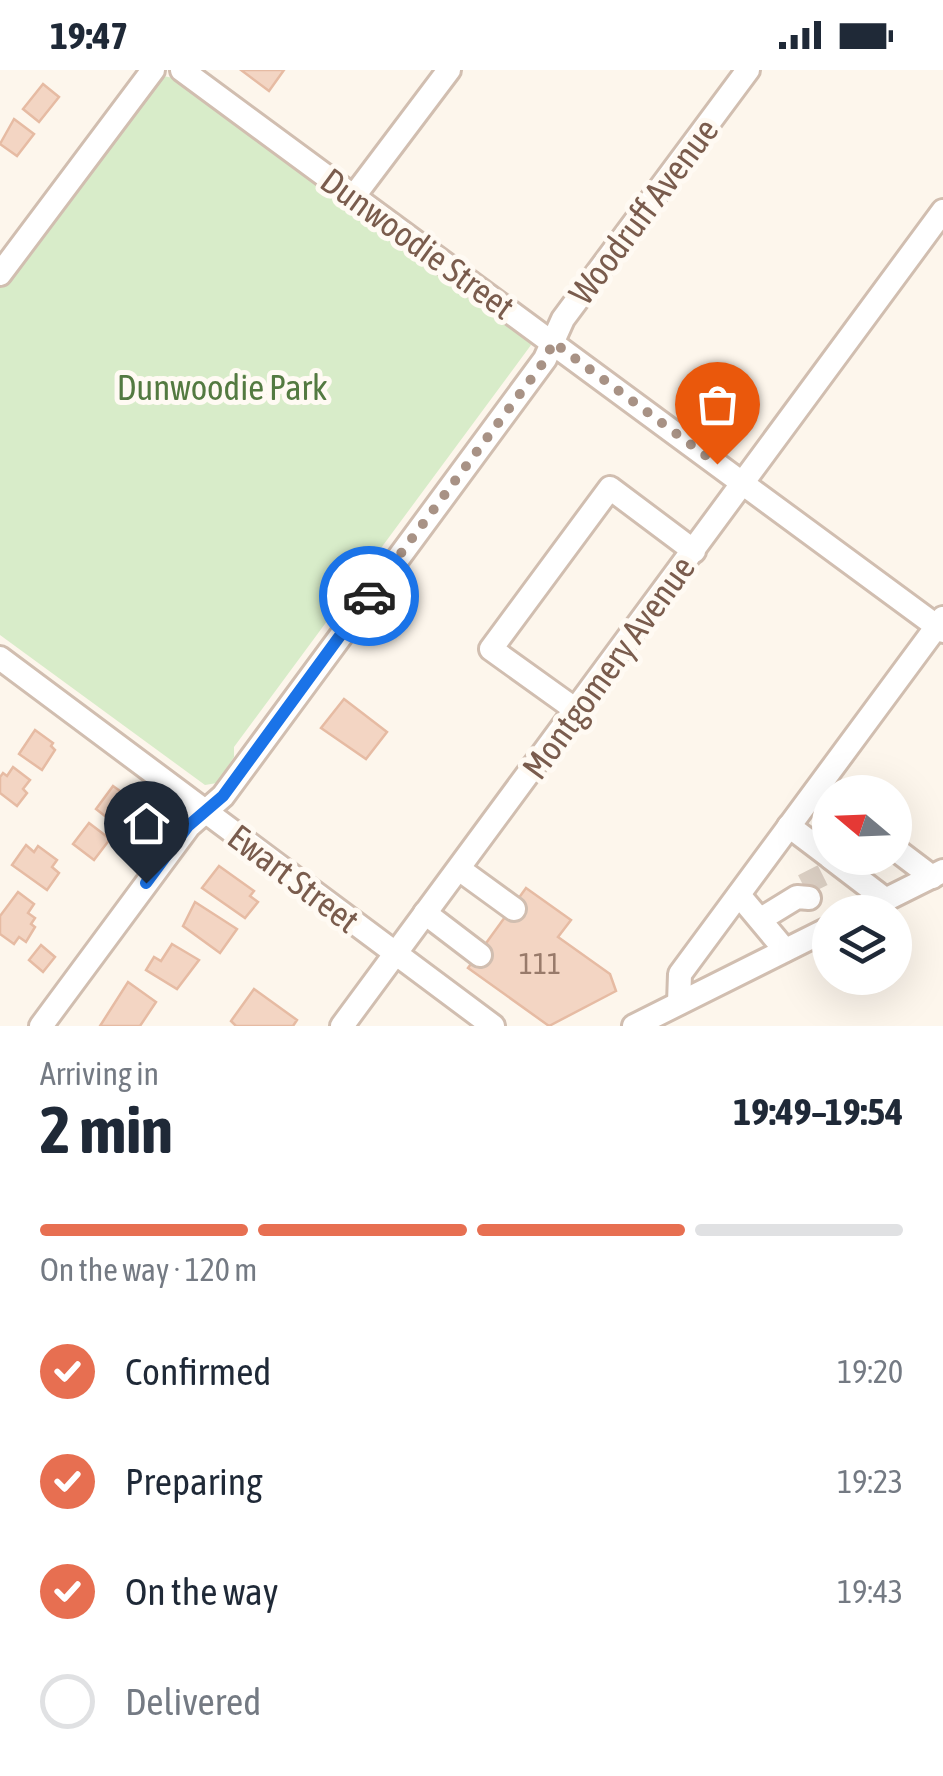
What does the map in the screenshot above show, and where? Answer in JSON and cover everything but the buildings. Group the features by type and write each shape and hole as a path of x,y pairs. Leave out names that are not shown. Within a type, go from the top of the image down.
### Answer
{"street":[{"path":"0,274 153,70"},
{"name":"Dunwoodie Street","path":"182,70 941,625"},
{"path":"354,196 449,70"},
{"name":"Woodruff Avenue","path":"41,1026 188,826 223,796 546,359 563,319 748,70"},
{"name":"Montgomery Avenue","path":"342,1026 943,211"},
{"path":"576,710 491,649 610,488 694,551"},
{"path":"837,775 941,625"},
{"name":"Ewart Street","path":"3,667 493,1026"},
{"path":"679,1003 680,974 789,826 812,805"},
{"path":"789,826 812,848"},
{"path":"912,860 937,874"},
{"path":"459,869 514,909"},
{"path":"896,895 937,874"},
{"path":"843,875 877,895"},
{"path":"761,920 803,893"},
{"path":"739,896 785,950"},
{"path":"426,913 480,955"},
{"path":"634,1026 812,937"}],"green space":[{"name":"Dunwoodie Park","path":"163,76 179,79 528,336 531,345 234,747 234,757 217,783 205,785 0,635 0,286 154,80"}],"tunnel":[{"path":"803,885 823,875"}],"way so far":[{"path":"369,596 546,359 553,342 717,464"}],"route":[{"path":"146,883 188,826 223,796 369,596"}]}
